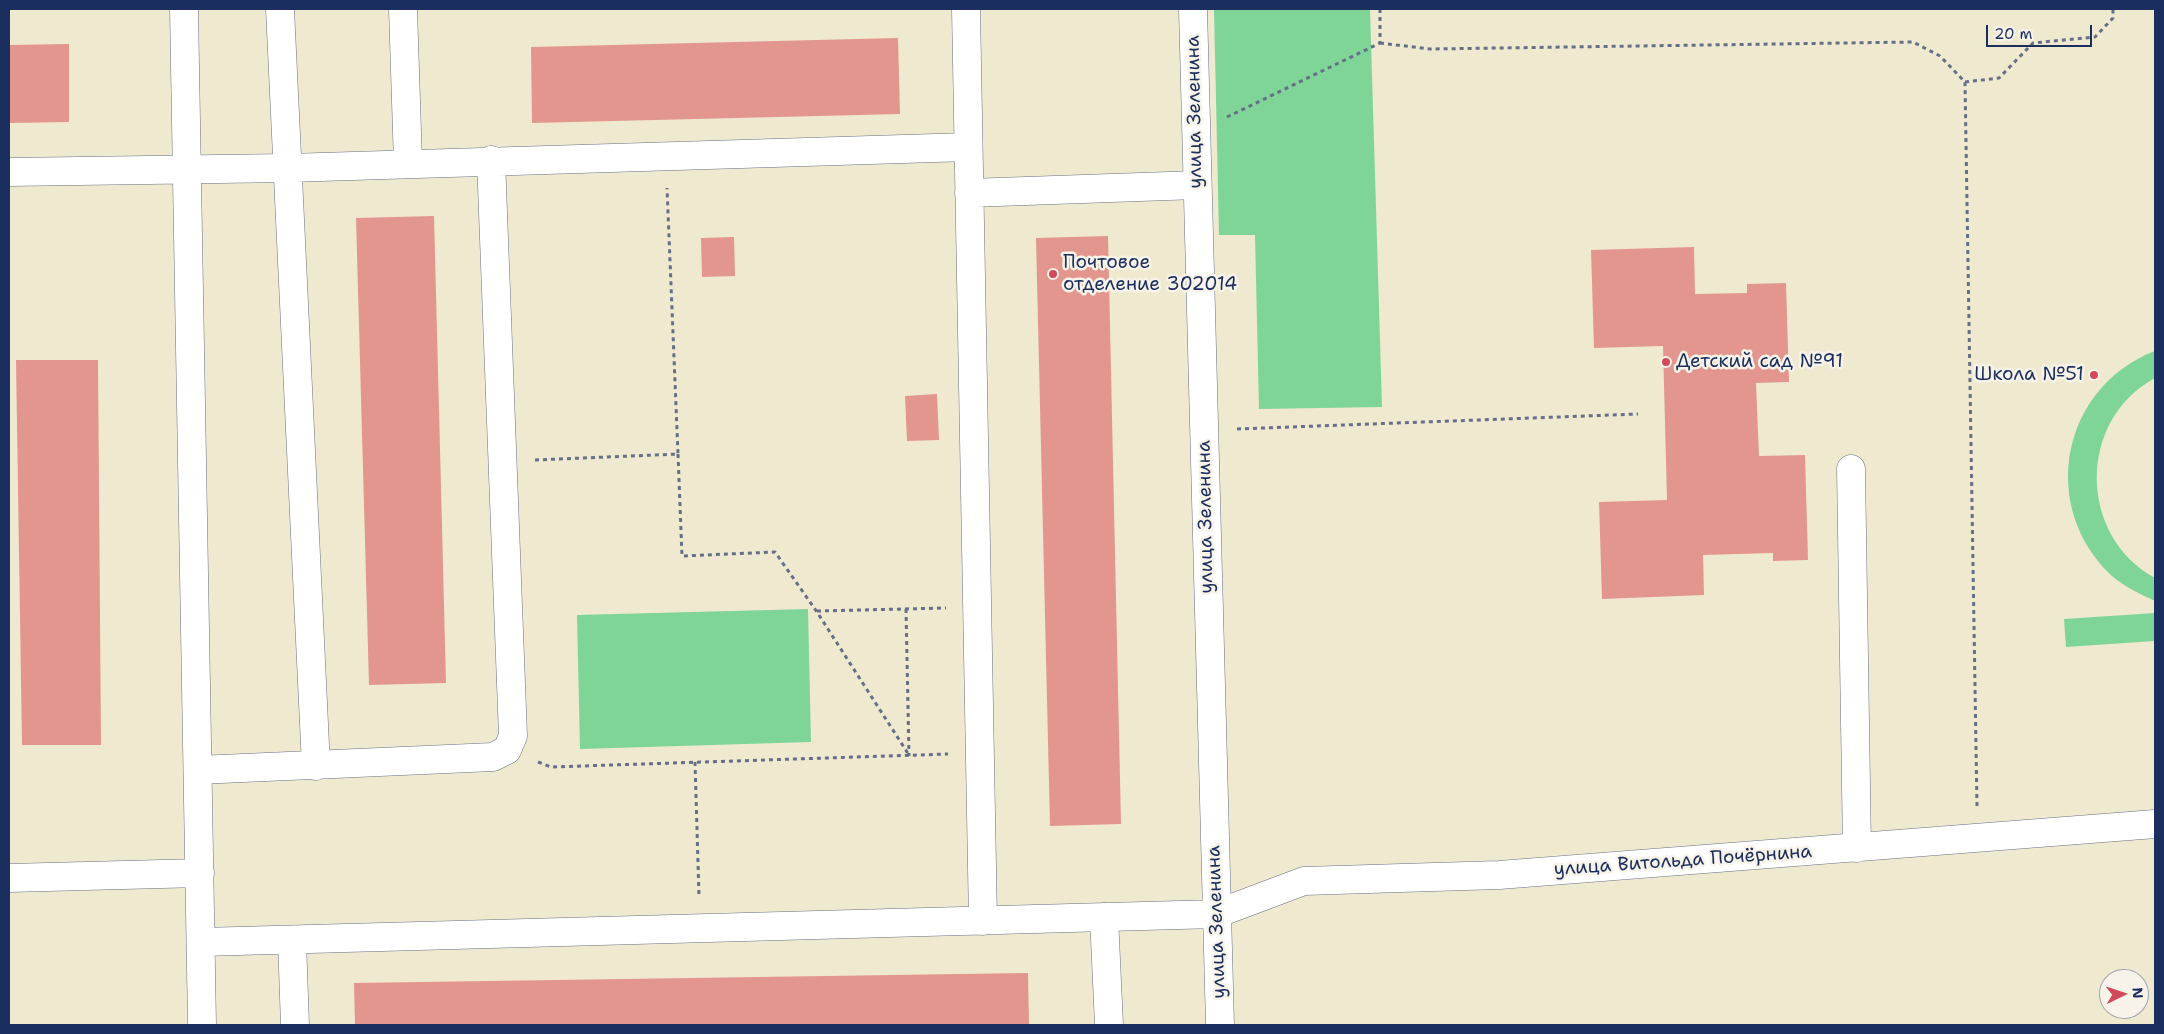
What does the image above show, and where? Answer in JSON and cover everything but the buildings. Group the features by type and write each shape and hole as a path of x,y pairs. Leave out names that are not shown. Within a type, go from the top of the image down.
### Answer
{"street":[{"path":"184,9 202,1025"},
{"path":"280,9 316,766"},
{"path":"403,9 408,163"},
{"path":"966,9 983,921"},
{"name":"улица Зеленина","path":"1193,9 1220,1025"},
{"path":"9,172 288,168 491,160 968,147"},
{"path":"198,770 493,757 507,750 513,736 491,160"},
{"path":"969,193 1197,185"},
{"path":"1850,469 1857,848"},
{"name":"улица Витольда Почёрнина","path":"201,942 292,941 1216,914 1304,881 1499,875 2155,824"},
{"path":"9,878 200,873"},
{"path":"1104,917 1109,1025"},
{"path":"292,941 295,1025"}],"path":[{"path":"1380,9 1380,44"},
{"path":"1965,82 1999,78 2033,43 2095,37 2114,18 2113,9"},
{"path":"1196,132 1380,44 1430,49 1913,42 1940,56 1965,82 1977,838"},
{"path":"665,155 682,556 775,552 817,612 909,756"},
{"path":"1204,431 1638,414"},
{"path":"502,461 678,454"},
{"path":"817,612 976,607"},
{"path":"906,609 909,756"},
{"path":"507,750 551,767 980,754"},
{"path":"695,762 700,929"}],"green space":[{"path":"1214,9 1370,9 1382,407 1259,409 1255,235 1219,235"},
{"path":"2155,351 2155,378 2129,397 2111,421 2100,449 2097,478 2101,507 2112,535 2130,559 2155,578 2155,601 2127,587 2112,576 2089,548 2074,517 2068,484 2070,451 2081,420 2098,392 2123,368"},
{"path":"808,609 811,742 580,749 577,615"},
{"path":"2155,613 2155,641 2066,647 2064,619"}],"place":[{"name":"Почтовое отделение 302014","path":"1053,274"},
{"name":"Детский сад №91","path":"1666,362"},
{"name":"Школа №51","path":"2094,375"}]}
